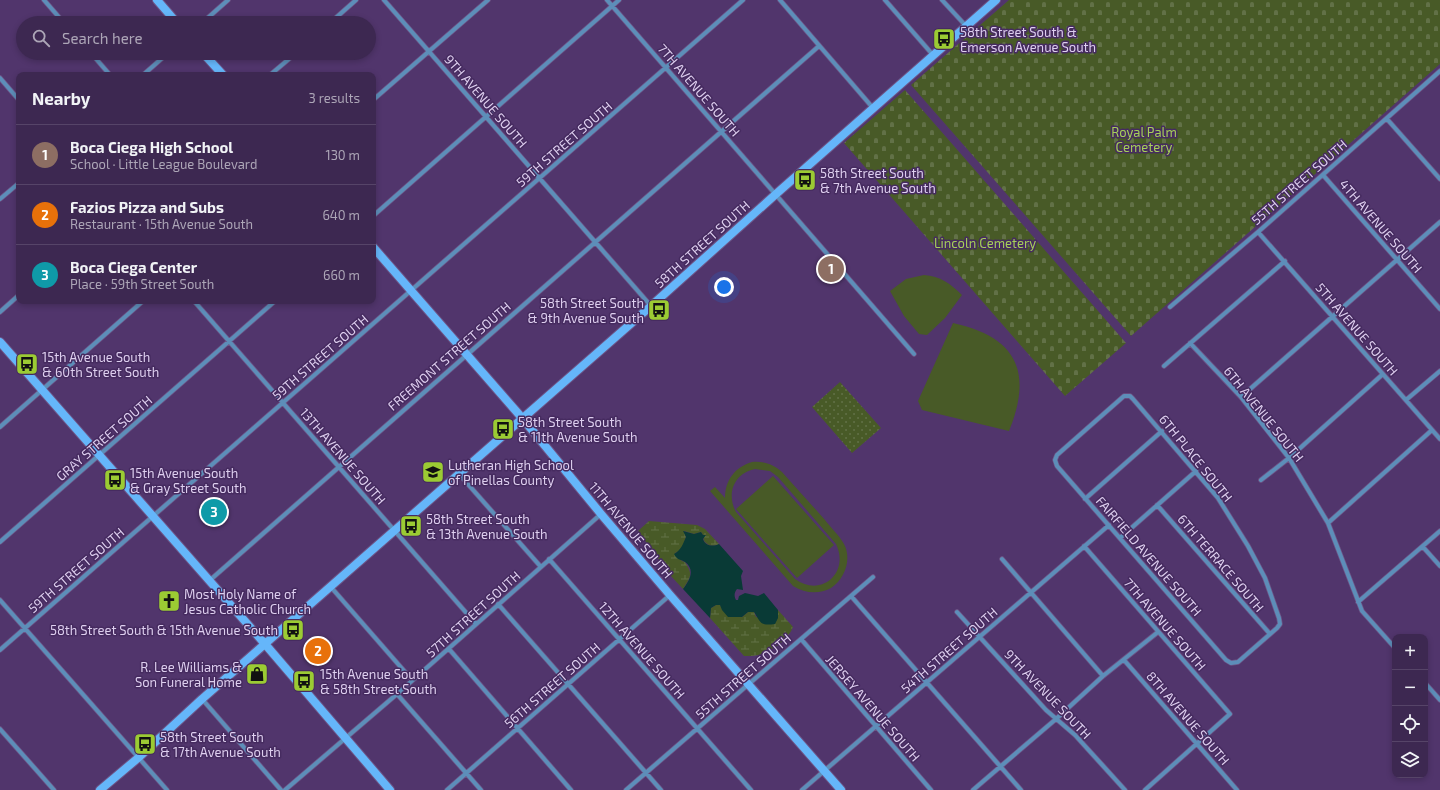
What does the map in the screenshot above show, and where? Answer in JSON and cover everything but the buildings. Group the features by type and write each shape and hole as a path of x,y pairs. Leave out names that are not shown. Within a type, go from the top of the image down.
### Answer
{"street":[{"path":"44,0 58,16"},
{"path":"157,0 171,16"},
{"path":"210,16 228,0"},
{"path":"338,16 356,0"},
{"name":"9TH AVENUE SOUTH","path":"384,0 651,306"},
{"path":"376,97 488,0"},
{"name":"7TH AVENUE SOUTH","path":"607,0 914,354"},
{"path":"376,213 619,0"},
{"name":"59TH STREET SOUTH","path":"0,650 743,0"},
{"path":"780,0 873,108"},
{"path":"885,0 934,55"},
{"path":"942,0 966,27"},
{"name":"58TH STREET SOUTH","path":"100,790 138,758 202,699 330,586 523,419 996,0"},
{"name":"FREEMONT STREET SOUTH","path":"209,581 466,353 819,46"},
{"path":"97,60 107,72"},
{"path":"146,72 160,60"},
{"path":"209,60 220,72"},
{"path":"274,72 288,60"},
{"name":"55TH STREET SOUTH","path":"1170,307 1258,232 1440,71"},
{"path":"0,78 16,97"},
{"path":"1387,118 1440,179"},
{"name":"4TH AVENUE SOUTH","path":"1323,175 1440,309"},
{"path":"0,199 16,186"},
{"path":"1241,397 1440,222"},
{"name":"5TH AVENUE SOUTH","path":"1258,232 1440,439"},
{"name":"11TH AVENUE SOUTH","path":"376,250 523,419 670,595 841,790"},
{"path":"1164,366 1284,262"},
{"path":"0,312 16,298"},
{"path":"0,427 140,304"},
{"name":"13TH AVENUE SOUTH","path":"197,304 476,624"},
{"name":"GRAY STREET SOUTH","path":"0,542 100,456 272,304"},
{"path":"0,342 265,644 390,790"},
{"name":"6TH AVENUE SOUTH","path":"1190,343 1241,397 1289,458 1328,523 1362,611 1392,645"},
{"path":"1406,400 1440,371"},
{"path":"1261,480 1289,458 1383,374"},
{"name":"6TH PLACE SOUTH","path":"1055,460 1057,455 1124,396 1130,396 1218,498 1248,546 1265,578 1280,618 1280,624 1270,634"},
{"path":"1328,523 1432,430"},
{"path":"1085,499 1162,432"},
{"name":"FAIRFIELD AVENUE SOUTH","path":"1055,460 1057,466 1085,499 1226,660 1232,663 1238,662 1270,634"},
{"path":"1120,538 1196,471"},
{"path":"459,474 541,567"},
{"name":"6TH TERRACE SOUTH","path":"1157,505 1270,634"},
{"name":"57TH STREET SOUTH","path":"285,790 346,739 601,514"},
{"name":"54TH STREET SOUTH","path":"802,790 1108,525"},
{"path":"1358,602 1440,531"},
{"name":"7TH AVENUE SOUTH","path":"1084,546 1230,714 1198,744"},
{"path":"1423,547 1440,566"},
{"name":"12TH AVENUE SOUTH","path":"549,559 751,790"},
{"path":"1002,559 1103,676"},
{"name":"55TH STREET SOUTH","path":"626,790 873,577"},
{"path":"330,586 412,680"},
{"name":"56TH STREET SOUTH","path":"447,790 670,595"},
{"path":"851,596 1021,790"},
{"path":"0,600 166,790"},
{"path":"498,604 661,790"},
{"name":"9TH AVENUE SOUTH","path":"957,612 1056,719 1075,735 1125,790"},
{"path":"973,790 1056,719 1103,676 1158,632"},
{"name":"JERSEY AVENUE SOUTH","path":"801,638 931,790"},
{"path":"449,649 571,790"},
{"name":"8TH AVENUE SOUTH","path":"1124,660 1237,790"},
{"path":"1428,686 1439,696"},
{"path":"397,694 481,790"},
{"path":"202,699 281,790"},
{"path":"0,729 54,790"},
{"path":"1145,790 1198,744"}],"green space":[{"name":"Royal Palm Cemetery","path":"1009,0 1440,0 1440,64 1131,336 911,85"},
{"name":"Lincoln Cemetery","path":"905,90 1126,343 1065,396 844,143"},
{"path":"924,275 945,281 962,295 945,318 927,335 919,334 904,316 890,291 906,279"},
{"path":"953,323 975,329 992,337 1005,348 1014,360 1019,375 1019,391 1016,410 1009,431 922,410 918,401"},
{"path":"840,382 881,428 852,453 812,407"},
{"path":"760,462 772,465 779,469 820,514 842,541 847,556 846,568 840,579 831,588 821,592 807,592 793,586 710,491 715,487 725,498 725,491 732,475 746,464","holes":["755,469 770,471 778,477 836,544 839,555 839,564 836,573 830,580 823,584 814,586 805,584 795,579 736,512 733,505 732,492 737,480 748,471"]},
{"path":"773,476 834,545 797,578 736,509"},
{"path":"649,521 697,525 705,529 719,544 713,546 707,544 704,541 701,532 694,534 684,531 686,537 681,549 675,553 682,561 685,562 690,573 688,581 683,589 670,575 638,531"},
{"path":"716,605 720,605 732,617 742,617 748,612 754,612 756,617 778,618 778,610 793,627 791,632 784,640 770,650 759,655 744,656 710,618 711,608"}],"shaded area":[{"path":"683,531 694,534 701,532 703,535 706,535 703,539 707,544 712,546 719,544 743,571 741,576 743,590 737,589 735,592 736,600 738,600 739,596 745,593 758,596 764,593 778,610 778,618 775,624 766,625 762,623 754,612 748,612 742,617 728,617 720,605 716,605 711,608 710,618 683,589 690,576 690,568 685,562 677,558 674,554 680,549 686,537"}],"place":[{"name":"58th Street South & Emerson Avenue South","path":"944,39"},
{"name":"58th Street South & 7th Avenue South","path":"805,180"},
{"name":"Boca Ciega High School","path":"831,269"},
{"name":"58th Street South & 9th Avenue South","path":"659,310"},
{"name":"15th Avenue South & 60th Street South","path":"27,364"},
{"name":"58th Street South & 11th Avenue South","path":"503,429"},
{"name":"Lutheran High School of Pinellas County","path":"433,472"},
{"name":"15th Avenue South & Gray Street South","path":"115,480"},
{"name":"Boca Ciega Center","path":"214,512"},
{"name":"58th Street South & 13th Avenue South","path":"411,526"},
{"name":"Most Holy Name of Jesus Catholic Church","path":"169,601"},
{"name":"58th Street South & 15th Avenue South","path":"293,630"},
{"name":"Fazios Pizza and Subs","path":"318,651"},
{"name":"R. Lee Williams & Son Funeral Home","path":"257,674"},
{"name":"15th Avenue South & 58th Street South","path":"304,681"},
{"name":"58th Street South & 17th Avenue South","path":"145,744"}]}
